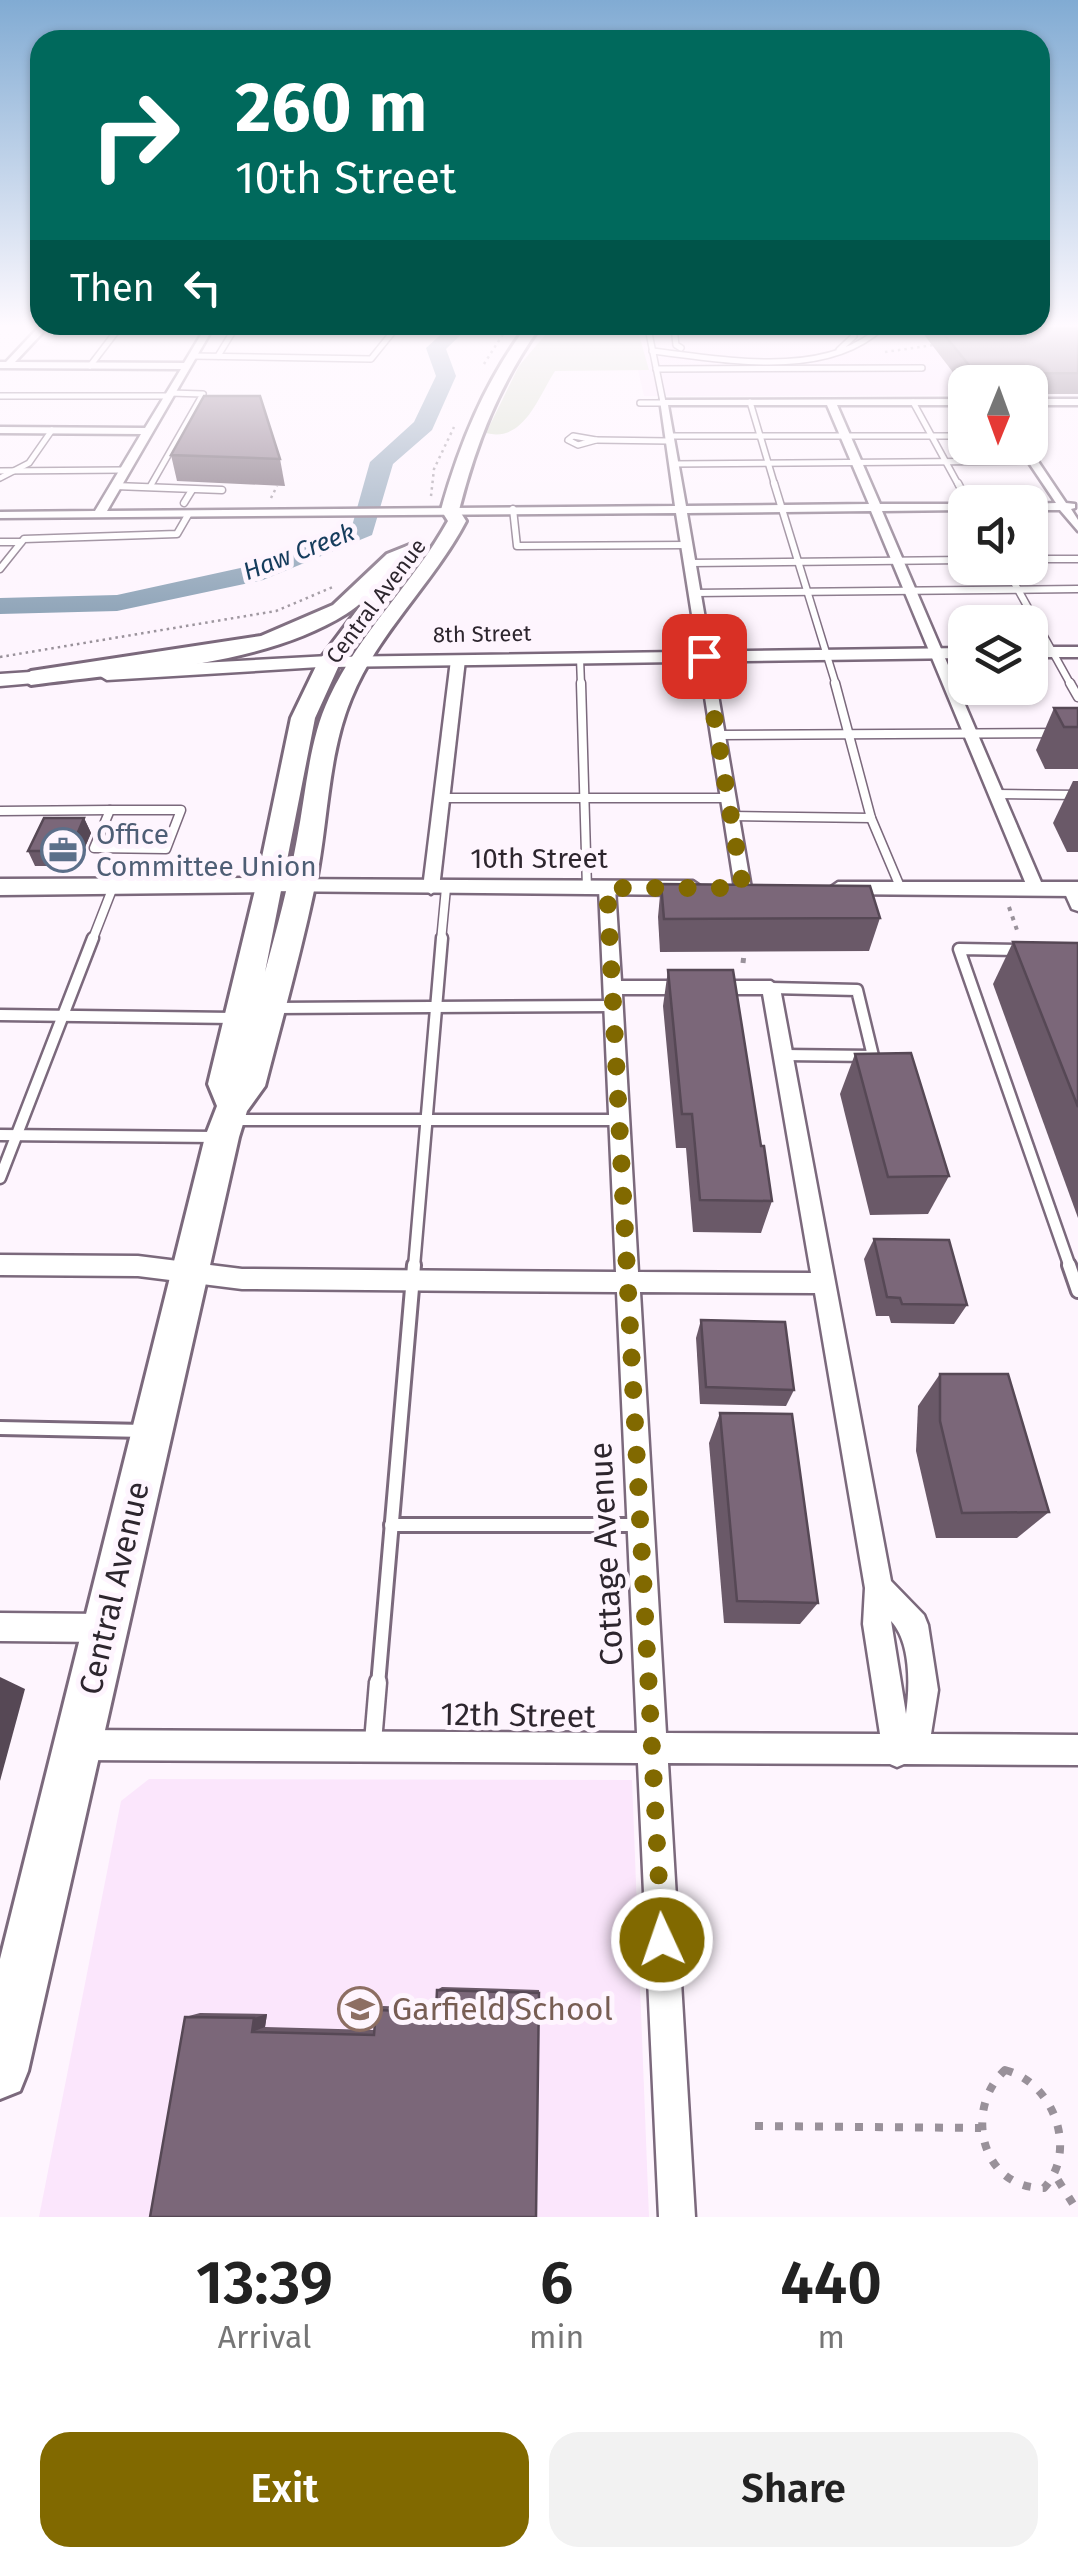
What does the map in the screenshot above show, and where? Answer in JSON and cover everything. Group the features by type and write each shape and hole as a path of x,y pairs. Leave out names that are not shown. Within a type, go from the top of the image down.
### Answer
{"main road":[{"name":"Central Avenue","path":"0,2071 189,1272 228,1121 249,1086 270,886 296,739 329,662 436,520 450,510 471,431"},
{"name":"Central Avenue","path":"254,1013 302,886 330,729 339,700 384,621 442,549 457,521 450,510"},
{"path":"31,678 205,654 268,641 340,610 394,558 418,548"},
{"name":"8th Street","path":"0,680 329,662"},
{"name":"10th Street","path":"0,887 270,886"}],"street":[{"path":"98,516 146,431"},
{"path":"668,431 731,816 753,888"},
{"path":"843,431 1036,889"},
{"path":"1036,465 1078,528"},
{"path":"0,532 7,515 98,516 186,509 279,514 948,506"},
{"path":"1048,506 1078,506"},
{"path":"1050,652 1078,652"},
{"name":"8th Street","path":"329,662 948,653"},
{"path":"438,888 442,798 458,660"},
{"name":"10th Street","path":"270,886 753,888"},
{"name":"Cottage Avenue","path":"597,888 612,996 677,2217"},
{"path":"822,889 1036,889 1076,895"},
{"path":"612,996 771,988 880,1588 914,1626 924,1690 906,1751"},
{"path":"0,1265 138,1266 242,1279 825,1283"},
{"path":"0,1627 105,1628"},
{"name":"12th Street","path":"76,1745 652,1751 1078,1750"}],"lane":[{"path":"0,474 29,464 51,431"},
{"path":"151,485 181,431"},
{"path":"759,431 851,736 871,818 901,889"},
{"path":"929,431 957,485"},
{"path":"596,440 580,446 568,440 581,435 596,440 948,436"},
{"path":"673,464 946,462"},
{"path":"14,470 124,470"},
{"path":"115,486 222,490"},
{"path":"0,542 177,534 192,490"},
{"path":"513,509 517,546 687,544"},
{"path":"0,569 21,542"},
{"path":"1048,559 1078,559"},
{"path":"690,563 948,560"},
{"path":"1016,585 1078,697"},
{"path":"694,593 1078,589"},
{"path":"580,658 584,796 597,888"},
{"path":"718,736 1078,733"},
{"path":"995,794 1078,795"},
{"path":"442,798 728,798"},
{"path":"0,811 111,810 181,810 166,848 94,848 111,810"},
{"path":"731,816 871,818"},
{"path":"0,1178 112,887"},
{"path":"372,1748 437,1008 438,888"},
{"path":"1043,950 959,950 1078,1291"},
{"path":"771,988 857,990 872,1056 784,1055"},
{"path":"0,1015 437,1008 612,996"},
{"path":"0,1135 228,1121 618,1120"},
{"path":"0,1428 152,1431"},
{"path":"391,1525 640,1525"}],"path":[{"path":"0,657 276,611 350,580"},
{"path":"742,962 746,953 744,941"},
{"path":"1005,2070 1034,2077 1060,2107 1067,2127 1070,2148 1058,2180 1034,2189 1020,2186 996,2163 981,2128 980,2108 992,2078 1005,2070"},
{"path":"755,2126 981,2128"},
{"path":"1058,2180 1078,2212"}],"shaded area":[{"name":"Garfield School","path":"149,1779 632,1780 649,2217 39,2217 121,1801"}],"building":[{"path":"184,431 271,431 280,459 171,455"},
{"path":"1054,708 1078,708 1078,727 1064,727"},
{"path":"44,818 84,818 70,851 28,851"},
{"path":"661,884 870,886 880,918 664,919"},
{"path":"1013,942 1078,943 1078,1107"},
{"path":"668,970 733,970 772,1201 700,1200 692,1114 682,1114"},
{"path":"911,1053 949,1176 888,1177 855,1054"},
{"path":"874,1239 949,1240 967,1305 902,1304 900,1298 887,1297"},
{"path":"701,1320 785,1322 794,1390 706,1387"},
{"path":"940,1374 1008,1374 1049,1512 962,1513 940,1421"},
{"path":"720,1413 792,1414 818,1603 737,1601"},
{"name":"Garfield School","path":"437,1990 539,1993 536,2217 150,2217 185,2017 254,2018 252,2032 374,2035 376,2010 436,2012"}],"waterway":[{"name":"Haw Creek","path":"0,606 117,603 253,574 363,530 382,462 417,431"}],"place":[{"name":"Office Committee Union","path":"63,850"},
{"name":"Garfield School","path":"360,2009"}],"route":[{"path":"662,1940 607,888 743,888 704,656"}]}
